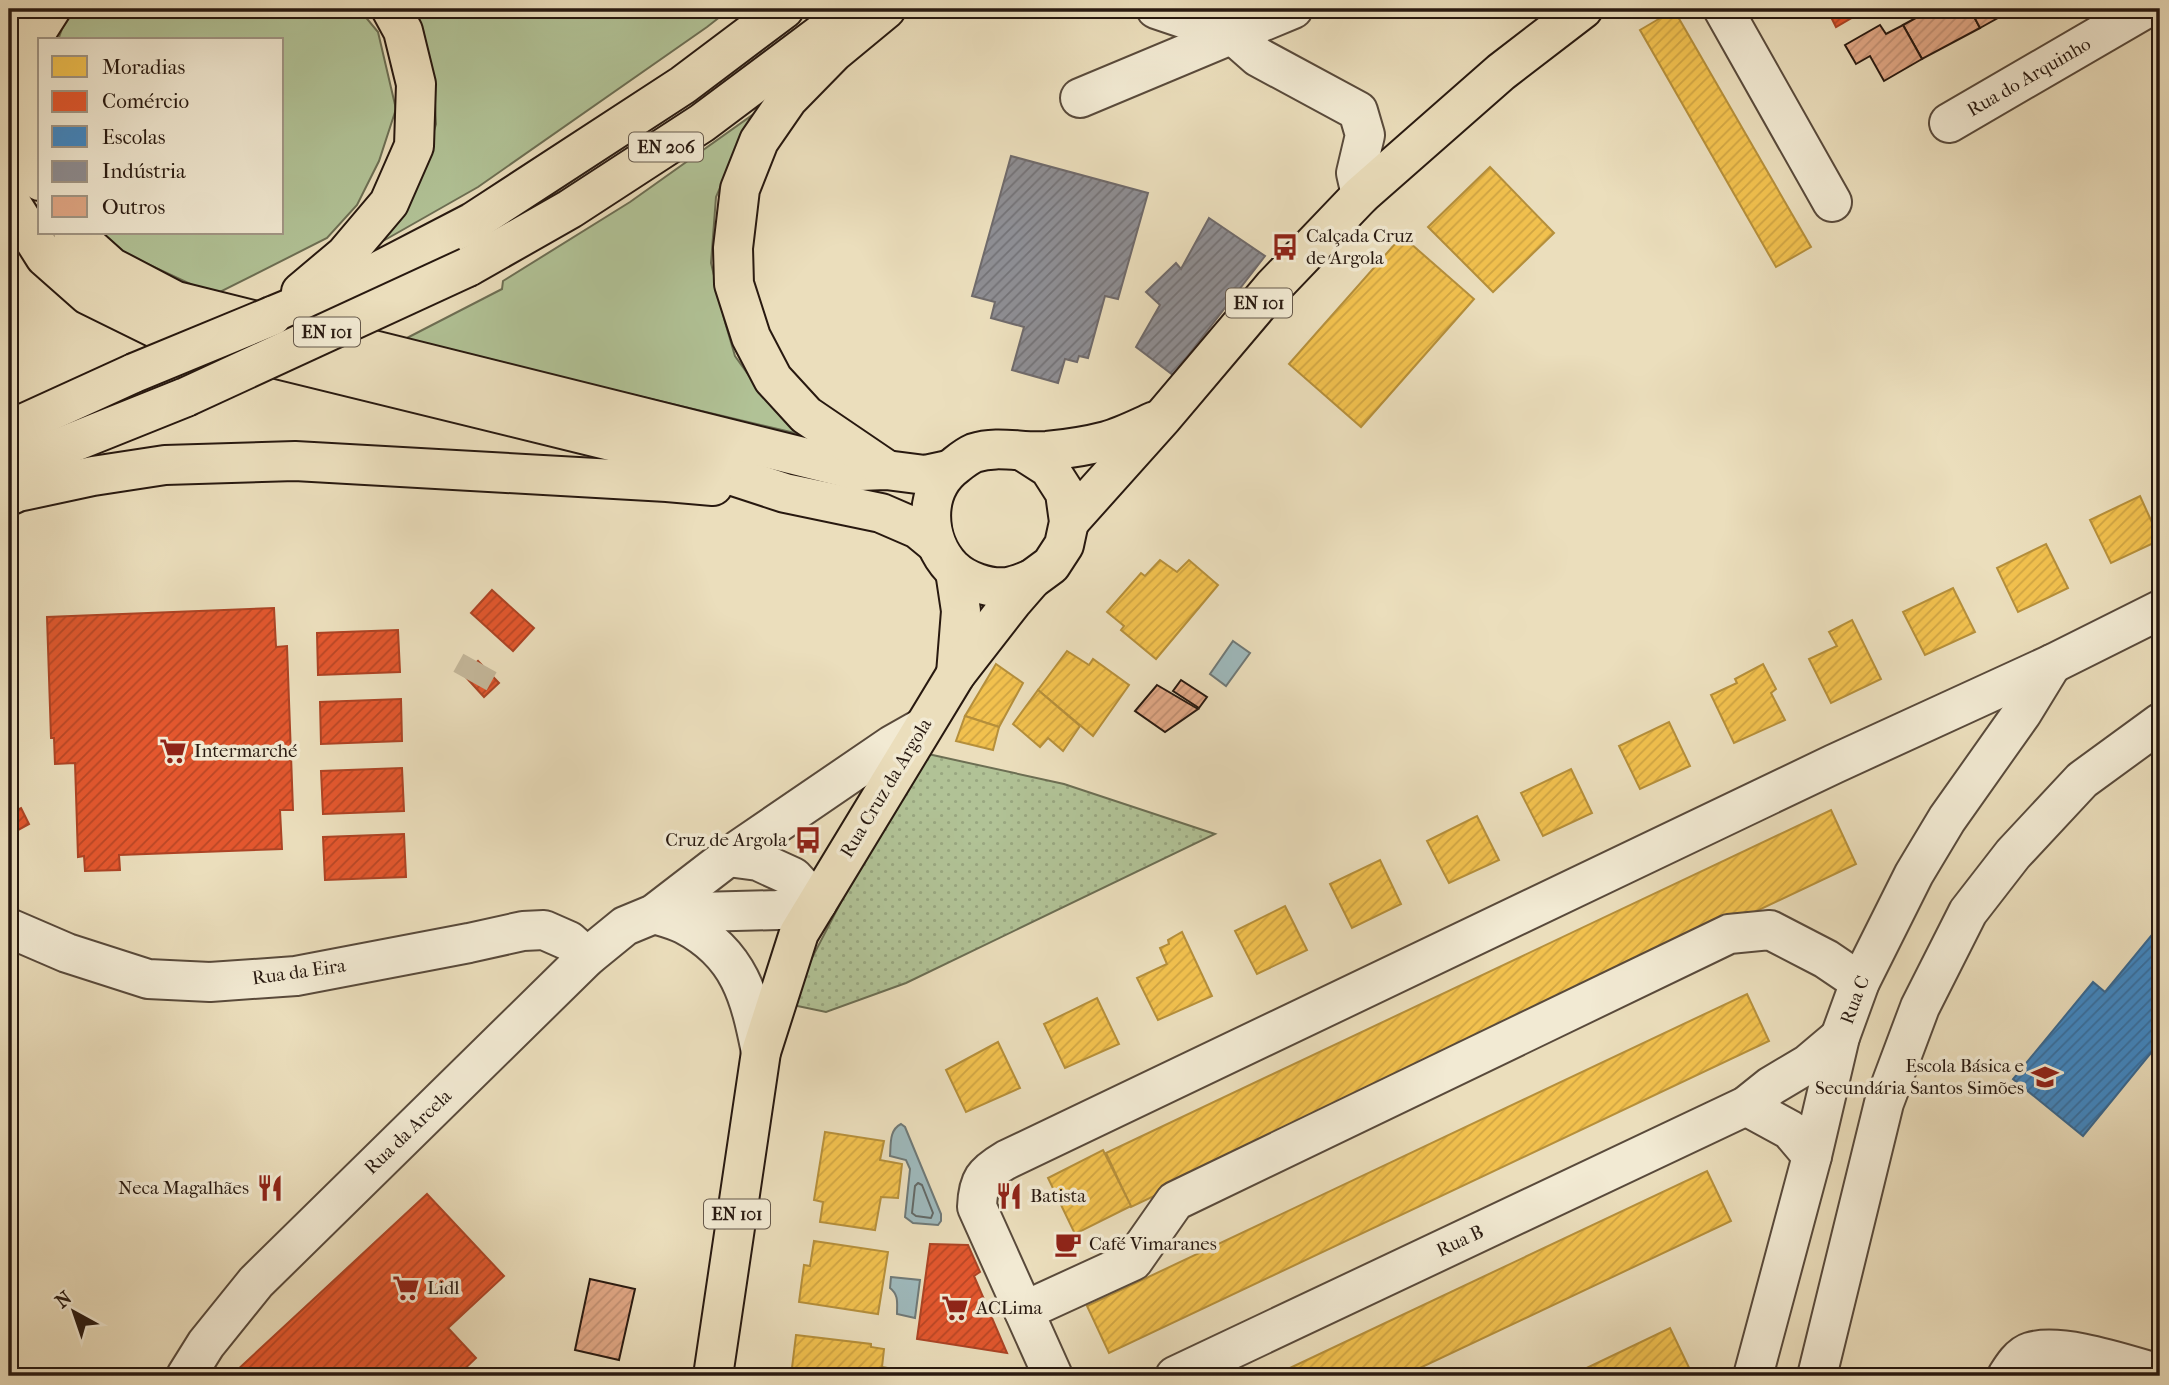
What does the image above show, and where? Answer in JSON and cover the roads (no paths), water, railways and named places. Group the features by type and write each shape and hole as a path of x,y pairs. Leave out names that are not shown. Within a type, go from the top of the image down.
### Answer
{"main road":[{"path":"9,18 14,9"},
{"path":"38,175 25,134 24,83 37,31 51,9"},
{"path":"357,265 414,146 416,84 403,32 391,9"},
{"name":"EN 206","path":"357,265 473,222 683,85 784,9"},
{"name":"EN 206","path":"468,267 570,209 702,123 821,35 851,9"},
{"path":"886,9 825,61 788,99 759,141 740,189 733,248 734,284 751,337 773,379 806,415 886,470"},
{"name":"EN 101","path":"957,674 1032,579 1051,565 1064,545 1069,522 1163,417 1273,287 1361,195 1501,72 1583,9"},
{"path":"9,193 11,203 45,257 88,295 159,330 673,456 785,493"},
{"path":"74,234 111,267 176,301 859,471 886,470 925,475 948,470"},
{"name":"EN 101","path":"9,430 134,373 272,316 357,265"},
{"name":"EN 101","path":"9,468 186,397 468,267"},
{"name":"EN 101","path":"957,674 961,611 945,557 930,524 931,505 948,470 971,454 997,448 1024,452 1051,451 1107,441 1163,417"},
{"path":"1024,452 1049,468 1065,493 1069,522"},
{"path":"9,496 93,476 164,465 295,461 667,482 785,493 881,513 919,529 945,557 979,584 1006,587 1032,579"},
{"name":"Rua Cruz da Argola","path":"817,903 957,674"},
{"name":"EN 101","path":"713,1376 761,1052 799,933 817,903"}],"street":[{"path":"1156,9 1233,35 1258,57 1358,111 1364,135 1356,173 1361,195"},
{"path":"1080,97 1293,9"},
{"path":"1723,9 1832,201"},
{"name":"Rua do Arquinho","path":"1949,123 2145,9"},
{"path":"1053,1376 978,1207 978,1189 987,1172 1019,1154 2160,611"},
{"name":"Rua C","path":"1753,1376 1812,1157 1840,1037 1860,982 1914,874 1947,819 2022,713 2052,664"},
{"path":"1817,1376 1885,1103 1920,1007 1968,912 2013,854 2082,780 2160,723"},
{"path":"654,914 728,857 892,745 922,728"},
{"path":"728,857 758,861 793,877 817,903"},
{"path":"654,914 778,909 817,903"},
{"path":"654,914 685,925 717,948 741,978 753,1010 761,1052"},
{"name":"Rua da Arcela","path":"186,1376 206,1344 256,1282 587,957 625,926 654,914"},
{"name":"Rua da Eira","path":"9,928 67,953 148,979 160,980 210,982 296,976 523,931 544,930 569,942 587,957"},
{"path":"1024,1311 1133,1261 1175,1201 1729,934 1770,930 1826,959 1860,982"},
{"name":"Rua B","path":"1175,1376 1746,1106 1771,1086 1808,1065 1840,1037"},
{"path":"1746,1106 1790,1130 1812,1157"},
{"path":"2007,1376 2027,1353 2053,1349 2160,1374"}],"water":[{"path":"1233,641 1250,653 1226,686 1210,674"},
{"path":"901,1124 905,1127 941,1214 938,1225 913,1223 905,1217 910,1169 906,1160 890,1156 893,1134"},
{"path":"891,1277 920,1280 915,1318 897,1314 896,1296 890,1288"}],"tunnel":[{"path":"470,681 480,663"}],"place":[{"name":"Calçada Cruz de Argola","path":"1285,247"},
{"name":"Intermarché","path":"173,751"},
{"name":"Cruz de Argola","path":"808,840"},
{"name":"Escola Básica e Secundária Santos Simões","path":"2045,1077"},
{"name":"Neca Magalhães","path":"270,1188"},
{"name":"Batista","path":"1009,1196"},
{"name":"Café Vimaranes","path":"1068,1244"},
{"name":"Lidl","path":"406,1288"},
{"name":"ACLima","path":"955,1308"}]}
